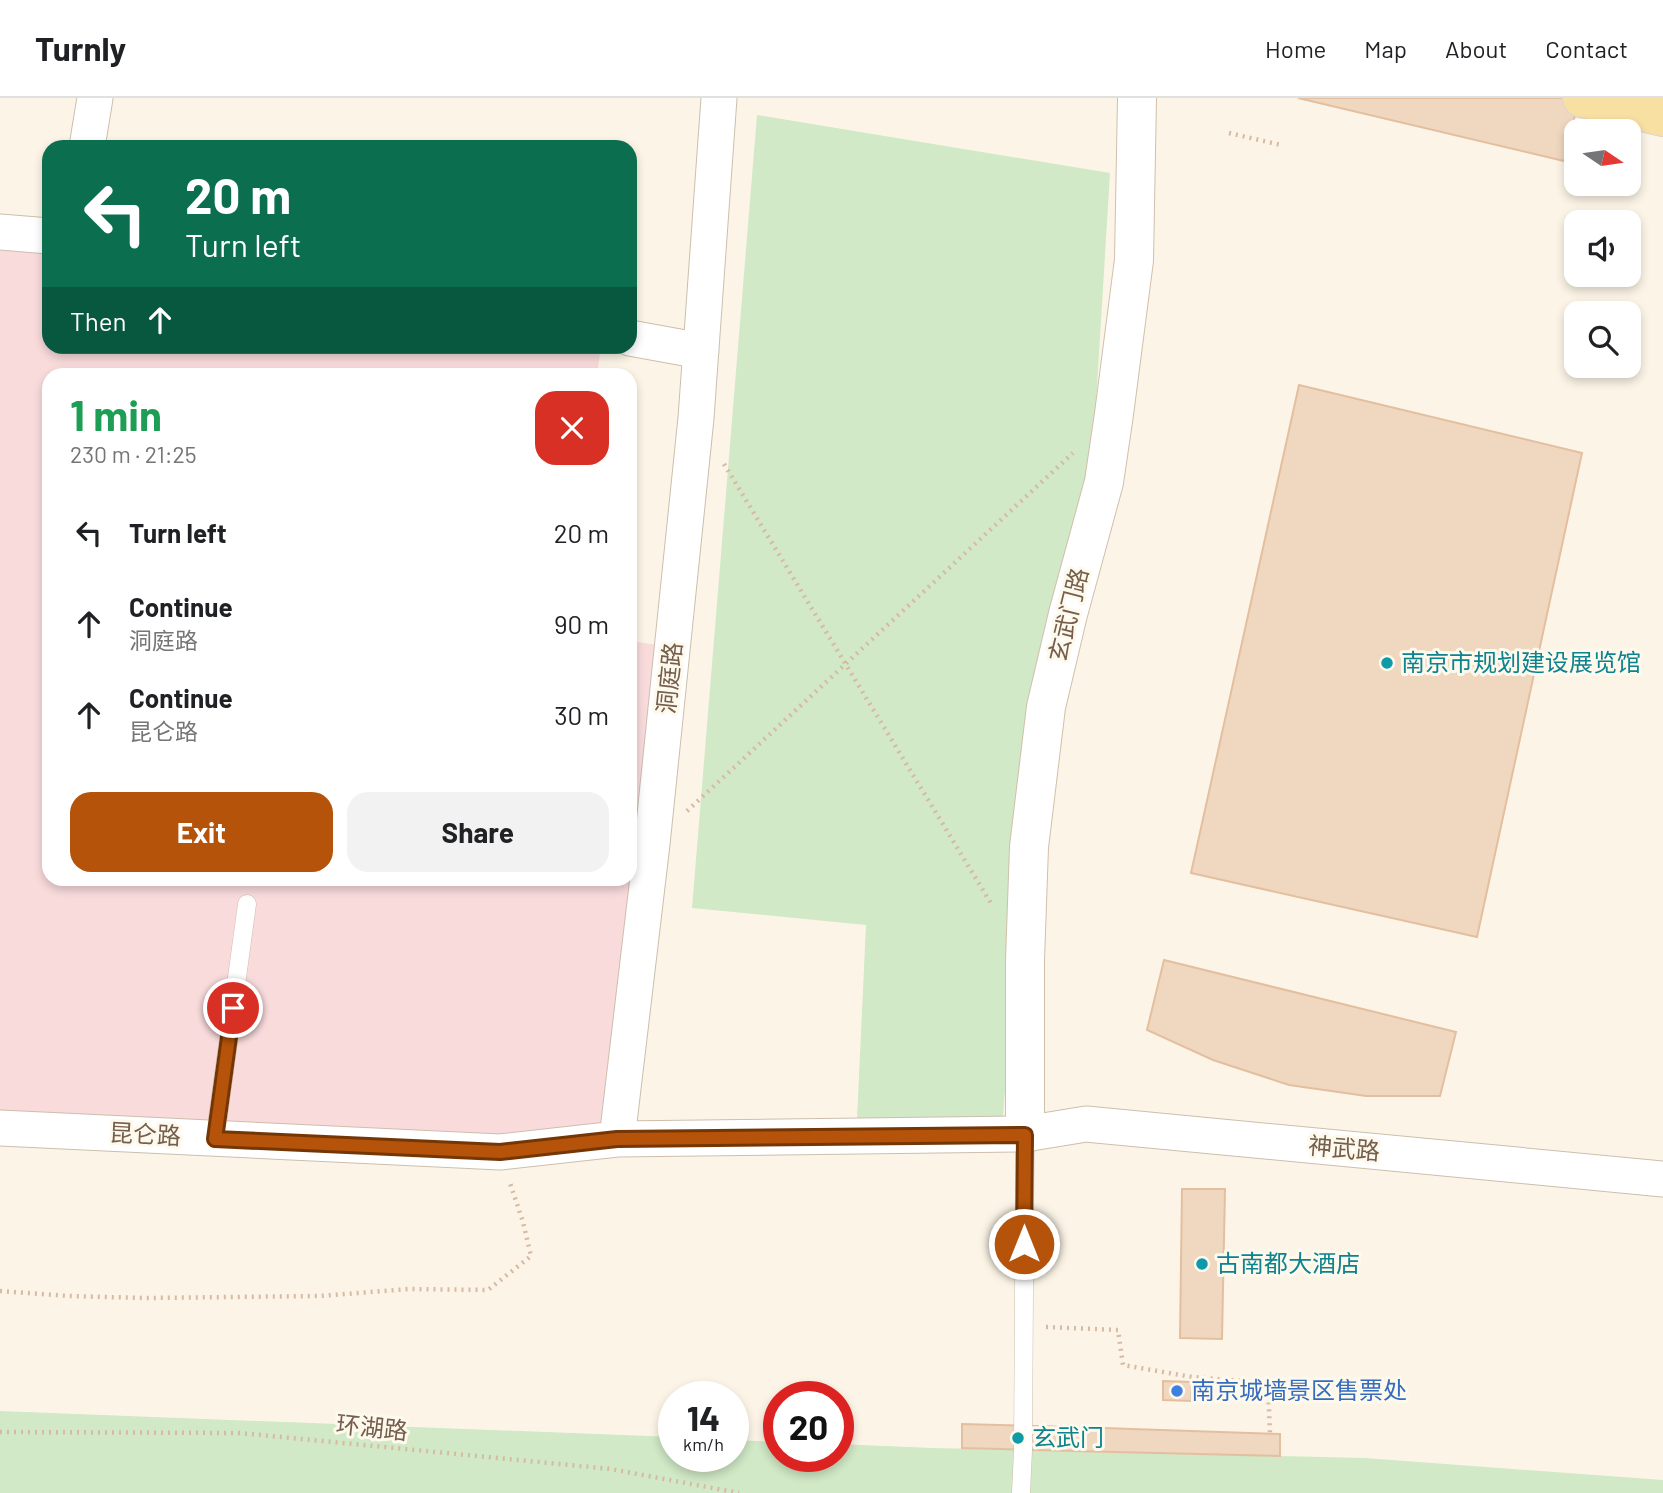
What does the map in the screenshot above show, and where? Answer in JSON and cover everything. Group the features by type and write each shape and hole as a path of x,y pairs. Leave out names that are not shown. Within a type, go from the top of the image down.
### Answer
{"main road":[{"path":"1582,98 1663,117"}],"street":[{"path":"88,140 95,98"},
{"name":"洞庭路","path":"617,1139 652,844 696,418 719,98"},
{"name":"玄武门路","path":"1025,1135 1025,960 1029,847 1046,707 1104,482 1114,414 1134,260 1137,98"},
{"path":"0,232 42,235"},
{"path":"637,339 701,351"},
{"name":"神武路","path":"617,1139 1025,1135 1086,1124 1663,1179"},
{"name":"昆仑路","path":"0,1128 500,1152"},
{"path":"500,1152 617,1139"}],"lane":[{"path":"215,1139 247,904"},
{"path":"1021,1493 1025,1135"}],"path":[{"path":"1228,133 1281,145"},
{"path":"696,418 996,912"},
{"path":"652,844 1075,451"},
{"path":"0,1291 145,1298 320,1296 409,1289 488,1290 531,1256 500,1152"},
{"path":"1024,1327 1118,1330 1123,1365 1192,1377 1268,1383 1270,1434"},
{"name":"环湖路","path":"0,1433 240,1433 611,1469 739,1493"}],"shaded area":[{"path":"0,232 42,235 42,354 600,354 598,368 42,368 42,886 637,886 637,642 673,647 617,1139 0,1128"}],"green space":[{"path":"757,115 1110,173 1093,452 1032,709 1003,1118 857,1119 866,925 692,908"},
{"path":"0,1411 658,1436 658,1472 749,1472 749,1441 763,1441 763,1472 854,1472 854,1445 1365,1458 1663,1480 1663,1493 0,1493"}],"building":[{"path":"1298,98 1579,98 1574,119 1564,119 1564,161"},
{"name":"南京市规划建设展览馆","path":"1299,385 1582,453 1477,937 1191,873"},
{"path":"1164,960 1456,1032 1440,1096 1366,1096 1289,1085 1213,1060 1147,1030"},
{"name":"古南都大酒店","path":"1182,1189 1225,1189 1222,1339 1180,1338"},
{"name":"南京城墙景区售票处","path":"1163,1381 1192,1382 1191,1401 1163,1400"},
{"name":"玄武门","path":"962,1424 1074,1427 1074,1451 962,1448"},
{"path":"1074,1427 1280,1434 1280,1456 1074,1451"}],"place":[{"name":"南京市规划建设展览馆","path":"1387,663"},
{"name":"古南都大酒店","path":"1202,1264"},
{"name":"南京城墙景区售票处","path":"1177,1391"},
{"name":"玄武门","path":"1018,1438"}],"route":[{"path":"233,1008 215,1139 500,1152 617,1139 1025,1135 1024,1244"}]}
